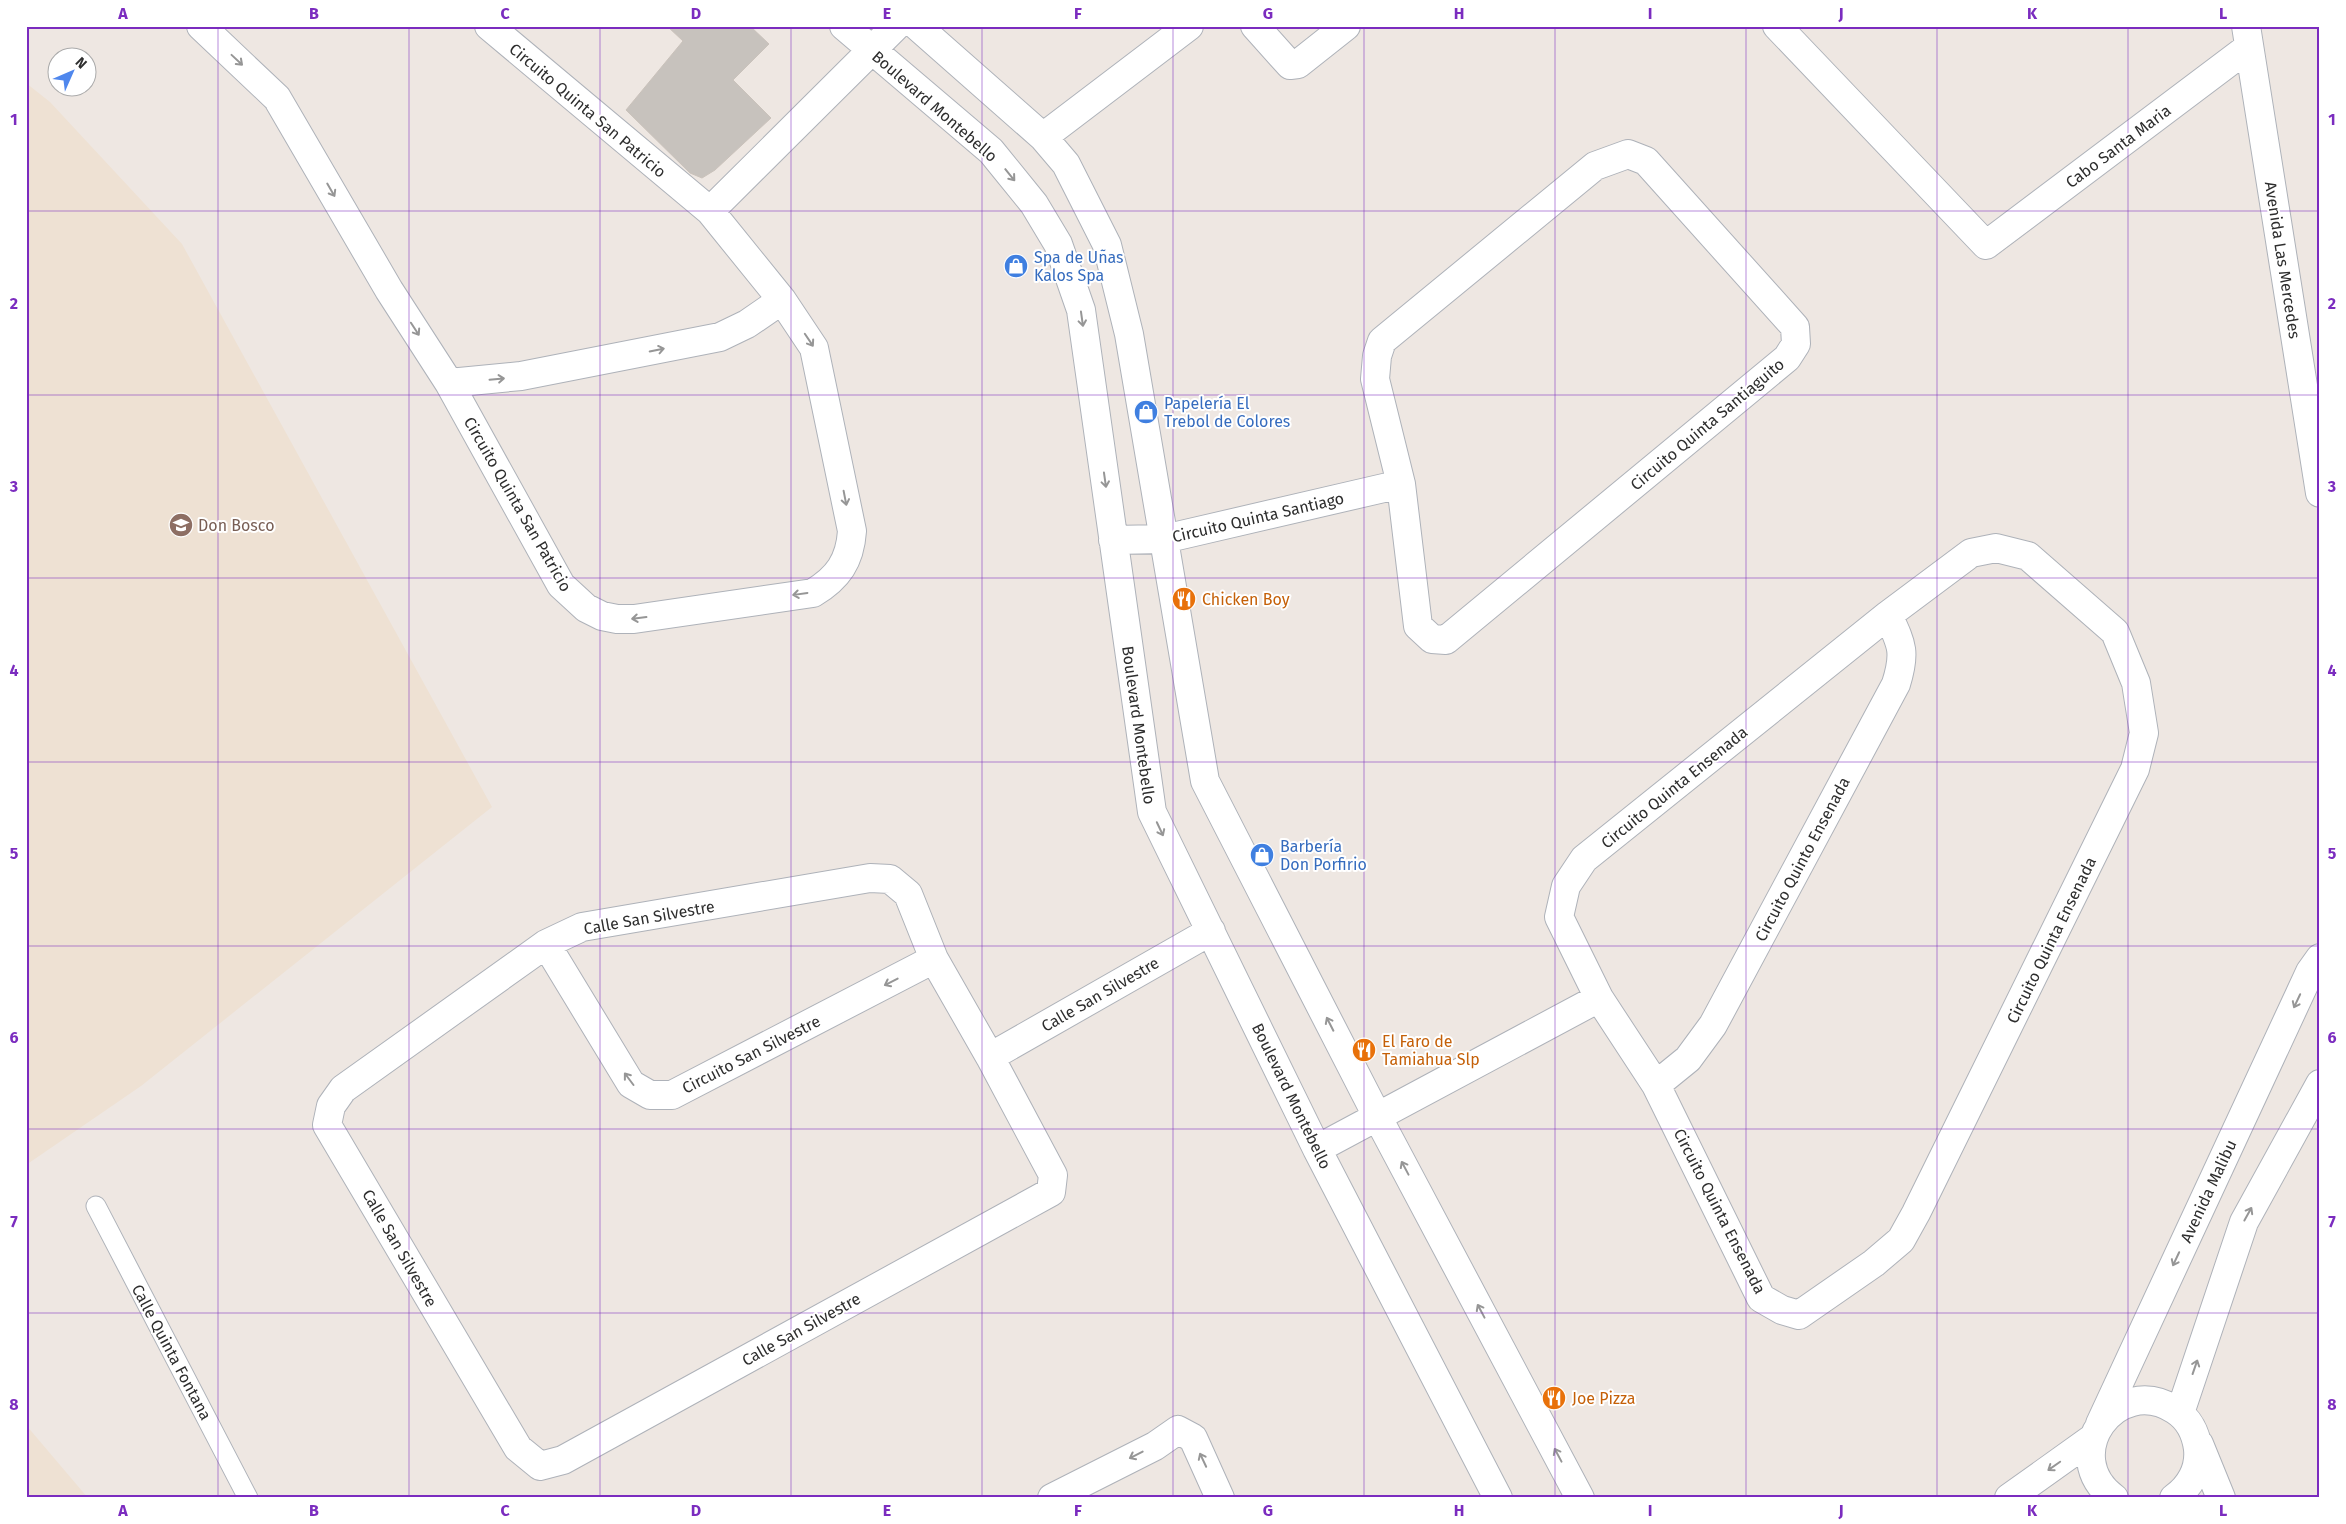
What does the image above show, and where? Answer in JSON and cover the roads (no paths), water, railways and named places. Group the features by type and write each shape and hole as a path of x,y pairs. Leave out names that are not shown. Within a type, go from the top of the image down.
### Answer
{"street":[{"name":"Circuito Quinta San Patricio","path":"201,26 277,98 389,290 449,383 561,586 586,608 602,616 634,619 813,592 828,584 840,571 847,559 852,531 814,348 782,300 710,211 489,26"},
{"name":"Boulevard Montebello","path":"844,26 990,151 1034,204 1058,244 1081,310 1152,812 1317,1149 1498,1498"},
{"path":"710,211 896,26"},
{"path":"917,26 1043,137 1066,164 1107,245 1129,334 1205,781 1377,1116 1580,1498"},
{"path":"1043,137 1189,26"},
{"path":"1255,26 1290,65 1298,64 1346,26"},
{"name":"Cabo Santa Maria","path":"1776,27 1986,245 2248,36"},
{"name":"Avenida Las Mercedes","path":"2248,36 2320,494"},
{"name":"Circuito Quinta Santiaguito","path":"1628,154 1646,161 1795,327 1796,344 1787,358 1446,640 1432,639 1418,626 1401,484 1375,379 1377,356 1382,341 1596,166 1628,154"},
{"path":"449,383 521,376 720,338 747,324 782,300"},
{"name":"Circuito Quinta Santiago","path":"1113,540 1164,539 1401,484"},
{"name":"Circuito Quinta Ensenada","path":"1996,548 2028,556 2115,632 2136,683 2144,733 2135,769 1901,1240 1874,1263 1799,1315 1782,1310 1761,1298 1656,1084 1599,998 1559,917 1566,886 1584,859 1888,615 1971,553 1996,548"},
{"name":"Circuito Quinto Ensenada","path":"1656,1084 1688,1059 1714,1025 1896,684 1903,661 1899,639 1888,615"},
{"name":"Calle San Silvestre","path":"870,878 890,879 908,894 934,959 990,1057 1053,1175 1051,1192 563,1460 540,1466 518,1448 327,1125 331,1106 343,1089 546,944 582,927 870,878"},
{"name":"Calle San Silvestre","path":"990,1057 1210,931"},
{"name":"Circuito San Silvestre","path":"546,944 631,1084 650,1095 672,1095 934,959"},
{"name":"Avenida Malibu","path":"2009,1498 2097,1431 2310,972 2320,958"},
{"path":"1317,1149 1599,998"},
{"path":"2180,1413 2244,1222 2320,1084"},
{"path":"2107,1496 2092,1466 2091,1452 2097,1431 2110,1413 2122,1405 2138,1400 2167,1405 2180,1413 2190,1425 2221,1498"},
{"path":"1052,1498 1155,1446 1178,1430 1193,1438 1220,1498"},
{"path":"2174,1498 2185,1490 2196,1470 2199,1454 2196,1439"}],"lane":[{"name":"Calle Quinta Fontana","path":"96,1206 248,1498"}],"place":[{"name":"Spa de Uñas Kalos Spa","path":"1016,266"},
{"name":"Papelería El Trebol de Colores","path":"1146,412"},
{"name":"Don Bosco","path":"181,525"},
{"name":"Chicken Boy","path":"1184,599"},
{"name":"Barbería Don Porfirio","path":"1262,855"},
{"name":"El Faro de Tamiahua Slp","path":"1364,1050"},
{"name":"Joe Pizza","path":"1554,1398"}]}
